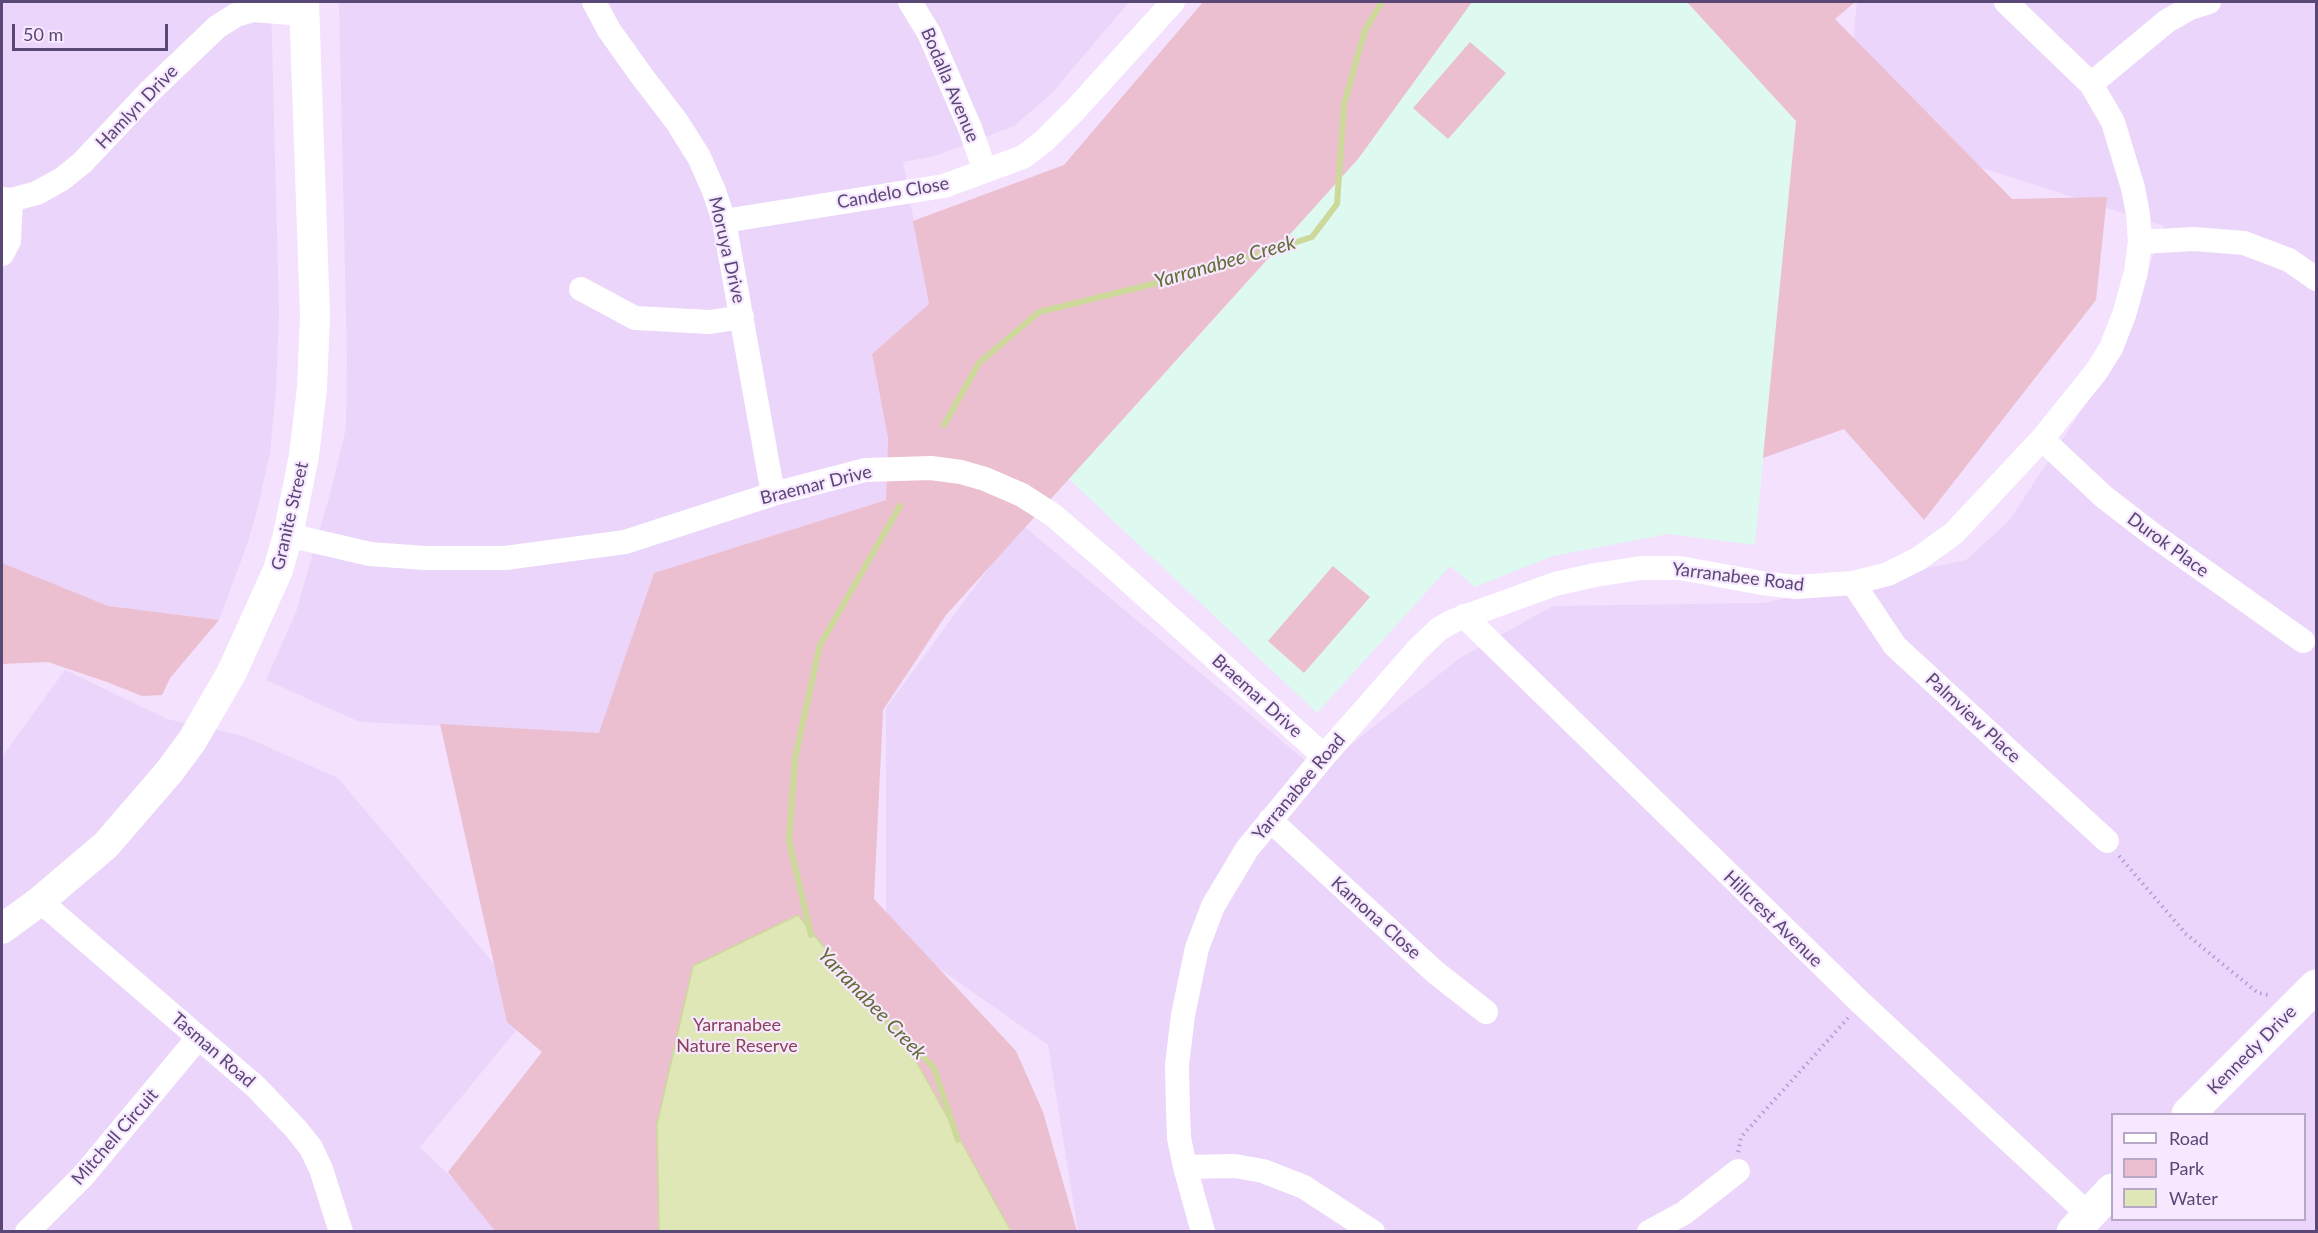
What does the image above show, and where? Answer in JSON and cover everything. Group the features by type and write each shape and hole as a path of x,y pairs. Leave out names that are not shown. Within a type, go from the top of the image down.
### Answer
{"main road":[{"name":"Kennedy Drive","path":"2189,1113 2316,986"},
{"path":"2080,1223 2111,1191"}],"street":[{"name":"Moruya Drive","path":"594,2 609,30 640,75 677,122 699,157 714,190 724,221 773,494"},
{"name":"Bodalla Avenue","path":"910,2 929,33 970,128 985,171"},
{"name":"Candelo Close","path":"724,221 944,186 1023,156 1044,141 1075,110 1173,2"},
{"name":"Yarranabee Road","path":"1203,1232 1179,1138 1177,1065 1183,1016 1197,948 1213,906 1247,849 1324,756 1418,649 1439,629 1464,616 1555,584 1595,575 1641,568 1680,568 1796,587 1853,583 1888,574 1934,549 1979,507 2042,439 2111,348 2124,315 2136,272 2140,242 2138,214 2124,153 2113,122 2091,84 2006,2"},
{"path":"2091,84 2167,21 2190,8 2209,2"},
{"name":"Hamlyn Drive","path":"7,200 37,193 62,180 82,163 149,92 217,27 236,15 253,10 304,8"},
{"name":"Granite Street","path":"2,929 40,901 106,845 145,802 192,741 232,672 278,570 288,535 304,456 312,388 315,316 304,8"},
{"path":"2,254 9,241 7,200"},
{"path":"2140,242 2194,239 2244,243 2289,260 2316,279"},
{"path":"581,289 634,318 710,322 742,317"},
{"name":"Durok Place","path":"2042,439 2104,497 2151,534 2303,641"},
{"name":"Braemar Drive","path":"288,535 370,554 425,558 505,558 625,542 773,494 865,470 932,468 961,472 985,479 1022,495 1053,515 1324,756"},
{"name":"Palmview Place","path":"1853,583 1895,646 2107,841"},
{"name":"Hillcrest Avenue","path":"1464,616 1861,1003 2080,1223"},
{"name":"Kamona Close","path":"1270,820 1419,958 1485,1012"},
{"name":"Tasman Road","path":"40,901 256,1087 301,1135 321,1168 341,1232"},
{"name":"Mitchell Circuit","path":"27,1232 82,1176 198,1038"},
{"path":"1185,1167 1235,1166 1263,1171 1304,1187 1373,1232"},
{"path":"1649,1232 1684,1213 1738,1171"}],"path":[{"path":"2107,841 2186,934 2258,993 2269,995"},
{"path":"1738,1171 1738,1142 1741,1137 1861,1003"}],"shaded area":[{"path":"2,2 271,2 279,315 276,391 270,453 258,506 248,542 219,620 108,607 2,563"},
{"path":"339,2 1129,2 1052,93 1014,126 935,156 903,162 929,304 872,355 888,438 886,500 654,573 600,733 360,722 266,680 296,612 330,494 346,428 347,360"},
{"path":"1472,2 1687,2 1796,121 1755,545 1668,534 1553,556 1475,587 1450,566 1317,713 1069,479 1358,159"},
{"path":"1857,2 2316,2 2316,1231 1078,1231 1048,1045 886,931 886,708 1021,524 1318,771 1460,658 1553,606 1763,603 1966,560 2009,521 2117,356 2164,226 1976,166 1852,52"},
{"path":"65,670 167,719 243,736 338,778 533,1010 420,1147 507,1231 2,1232 2,757"}],"green space":[{"name":"Yarranabee Nature Reserve","path":"1203,2 1472,2 1358,159 946,615 883,710 874,899 1016,1051 1043,1112 1077,1231 495,1231 448,1172 542,1052 507,1022 440,724 599,733 654,573 886,500 888,438 872,354 929,304 913,221 1064,165"},
{"path":"1687,2 1855,2 1835,19 2012,199 2107,197 2096,300 1924,520 1844,429 1763,458 1796,121"},
{"path":"1470,42 1506,73 1448,139 1413,108"},
{"path":"2,563 108,606 219,620 170,678 162,695 142,696 48,662 2,664"},
{"path":"1333,566 1370,597 1304,673 1268,641"}],"water":[{"path":"798,915 915,1059 1011,1231 659,1231 657,1124 693,966"}],"waterway":[{"name":"Yarranabee Creek","path":"944,425 979,363 1039,312 1210,270 1312,237 1337,204 1344,104 1365,30 1382,2"},
{"name":"Yarranabee Creek","path":"811,935 789,841 795,758 820,645 900,506"},
{"name":"Yarranabee Creek","path":"862,995 934,1068 958,1140"}]}
